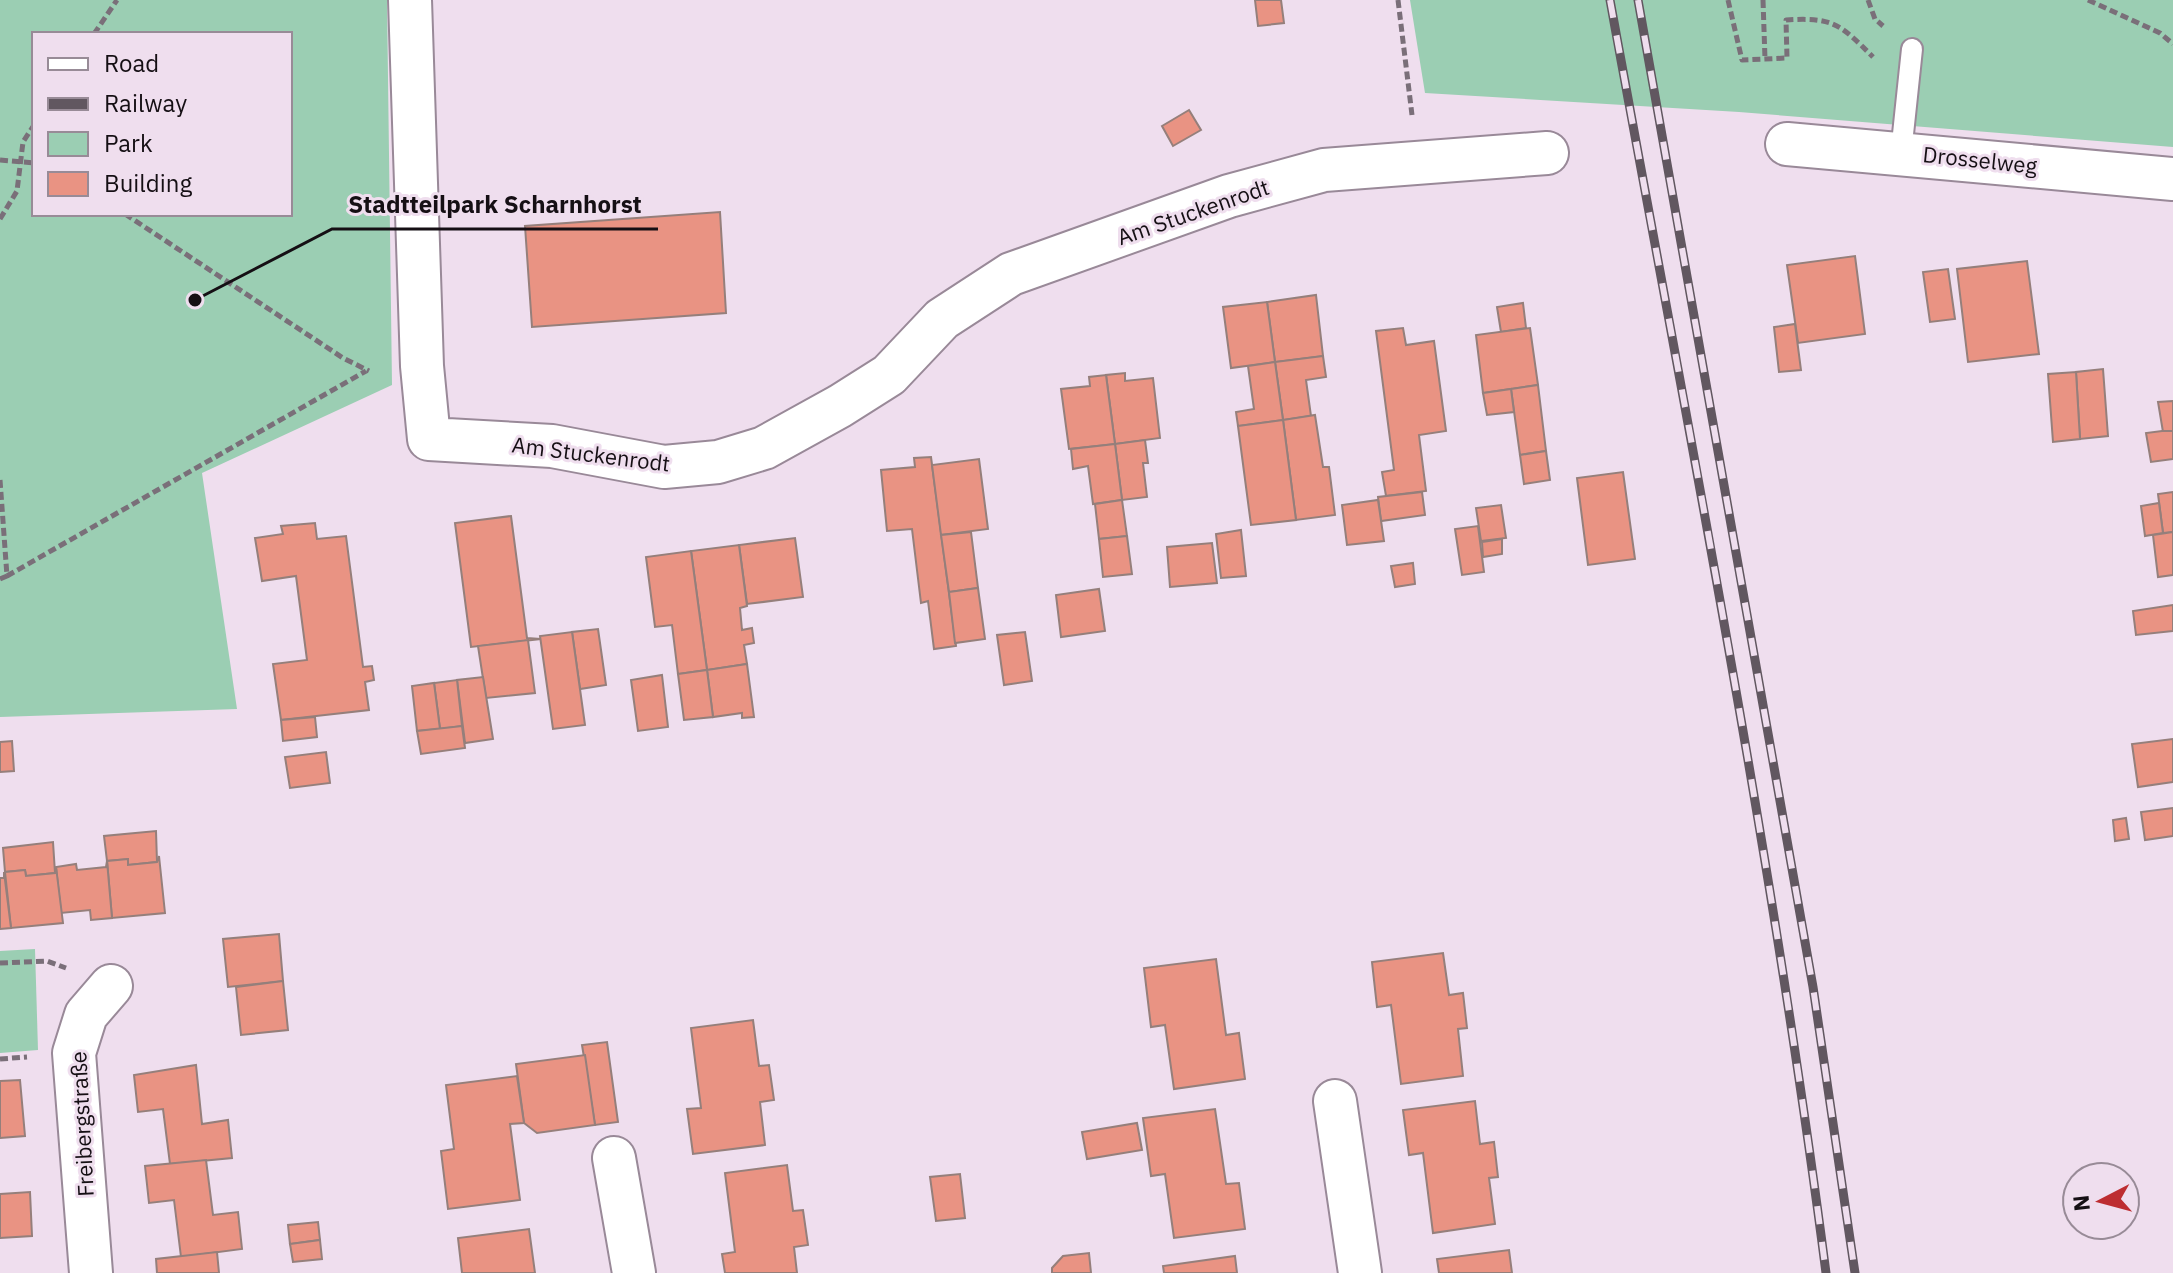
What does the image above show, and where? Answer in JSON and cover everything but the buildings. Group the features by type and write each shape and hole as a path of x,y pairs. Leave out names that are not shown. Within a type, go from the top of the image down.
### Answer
{"street":[{"name":"Am Stuckenrodt","path":"410,0 422,366 429,439 552,446 664,467 718,462 764,448 889,375 942,319 1005,277 1229,196 1324,170 1419,160 1547,153"},
{"name":"Drosselweg","path":"1787,144 2173,179"},
{"name":"Freibergstraße","path":"91,1273 74,1053 86,1015 111,986"},
{"path":"1335,1101 1360,1273"},
{"path":"614,1158 634,1273"}],"lane":[{"path":"1901,153 1912,49"}],"path":[{"path":"95,32 117,0"},
{"path":"1398,0 1419,160"},
{"path":"1728,0 1742,60 1787,58 1786,20 1823,17 1853,37 1873,57"},
{"path":"1763,0 1765,59"},
{"path":"1868,0 1875,19"},
{"path":"2088,0 2160,33 2173,44"},
{"path":"0,219 17,191 23,142 32,128"},
{"path":"0,160 32,163"},
{"path":"128,216 366,371"},
{"path":"0,579 366,371 422,366"},
{"path":"0,480 7,576"},
{"path":"0,963 47,961 111,986"}],"green space":[{"path":"0,0 387,0 392,385 202,473 237,709 0,717"},
{"path":"1410,0 2173,0 2173,147 1739,112 1425,93"},
{"path":"35,949 38,1050 0,1053 0,951"}],"railway":[{"path":"1610,0 1754,794 1826,1273"},
{"path":"1638,0 1813,987 1855,1273"}],"place":[{"name":"Stadtteilpark Scharnhorst","path":"195,300"}]}
